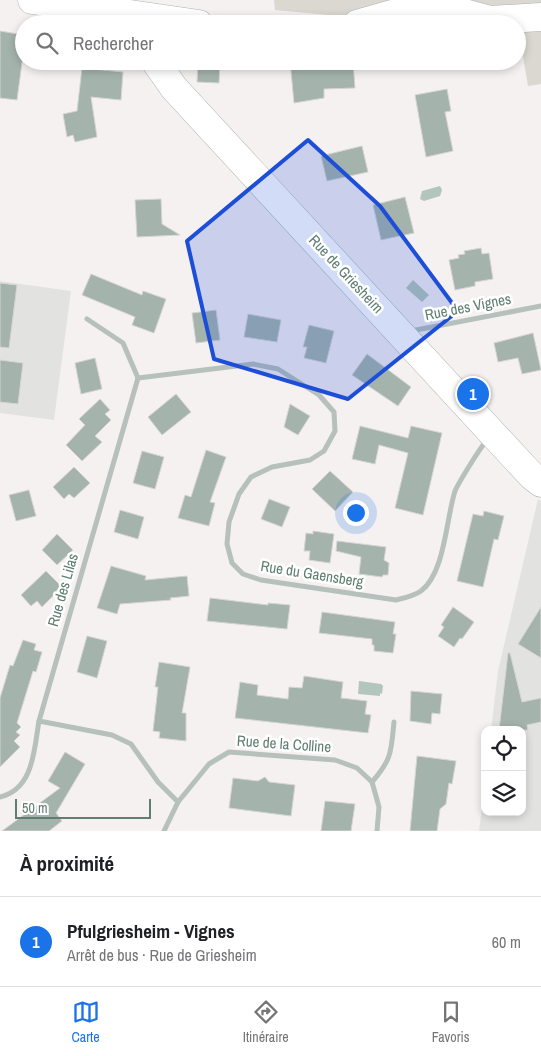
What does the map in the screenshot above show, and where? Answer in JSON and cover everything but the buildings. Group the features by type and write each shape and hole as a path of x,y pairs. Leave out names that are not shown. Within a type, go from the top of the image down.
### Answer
{"street":[{"path":"32,0 112,15"},
{"path":"388,15 457,11 467,15"},
{"path":"526,18 541,17"},
{"name":"Rue de Griesheim","path":"161,70 174,88 532,476 541,483"},
{"name":"Rue des Vignes","path":"400,333 541,306"},
{"path":"87,319 123,342 138,378"},
{"name":"Rue du Gaensberg","path":"138,378 253,364 278,369 319,394 334,412 335,432 324,451 310,460 272,467 251,477 239,494 229,522 227,544 232,563 244,574 261,580 396,600 421,591 437,570 456,490 485,442 493,434"},
{"name":"Rue des Lilas","path":"0,797 20,786 30,768 39,721 138,378"},
{"path":"39,721 112,735 131,744 158,782 178,802"},
{"path":"377,831 379,807 372,782 384,768 390,755 394,722"},
{"name":"Rue de la Colline","path":"164,831 178,802 209,764 229,752 335,760 357,768 372,782"}],"highlighted area":[{"path":"308,140 380,206 458,311 348,399 214,359 187,241"}],"shaded area":[{"path":"274,0 541,0 541,84 528,86 525,70 526,15 328,15 275,10"},
{"path":"440,186 442,190 440,196 424,201 420,199 422,191"},
{"path":"413,280 429,295 422,302 406,288"},
{"path":"0,281 71,291 54,420 0,413"},
{"path":"538,499 541,501 541,831 479,831 481,815 526,816 526,726 491,726 498,671"},
{"path":"359,681 381,684 383,686 382,694 380,693 380,696 358,694"}],"place":[{"name":"Pfulgriesheim - Vignes","path":"473,394"}]}
